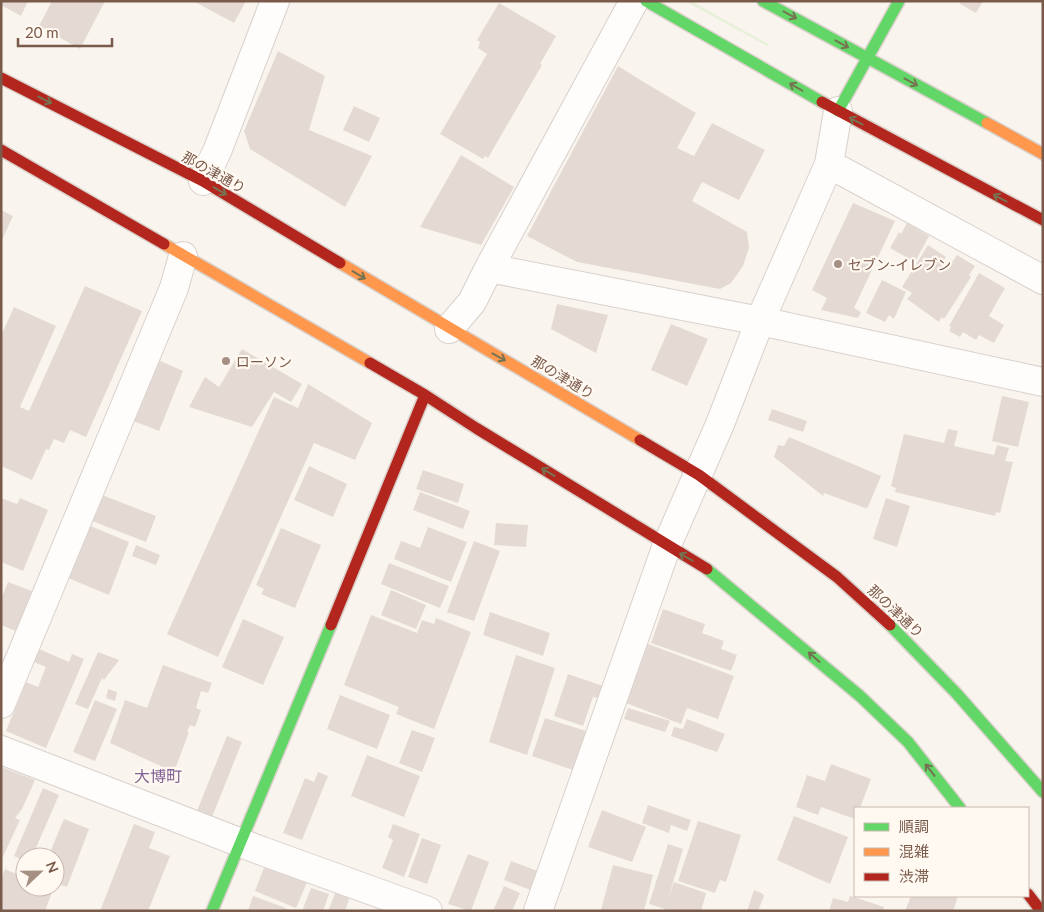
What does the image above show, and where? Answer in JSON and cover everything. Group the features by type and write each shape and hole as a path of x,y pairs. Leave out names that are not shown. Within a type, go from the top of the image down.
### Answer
{"main road":[{"path":"646,1 838,111 1043,220"},
{"path":"763,1 1043,154"},
{"path":"838,111 899,1"},
{"name":"那の津通り","path":"1,78 203,181 449,329 512,364 699,475 837,577 898,632 957,694 1043,792"},
{"path":"1,150 425,395 709,570 860,696 908,742 959,807"},
{"path":"212,911 412,432 425,395"},
{"path":"1029,895 1041,911"}],"street":[{"path":"203,181 218,149 275,1"},
{"path":"449,329 472,302 634,1"},
{"path":"538,911 667,545 699,475 760,321 828,164 838,111"},
{"path":"828,164 1043,280"},
{"path":"1,704 174,288 183,256"},
{"path":"490,268 760,321 1043,382"},
{"path":"1,750 240,843 428,911"}],"green space":[{"path":"685,1 691,1 768,44 767,46"}],"building":[{"path":"1,1 28,1 21,16 1,5"},
{"path":"52,1 105,1 80,49 39,26"},
{"path":"198,1 246,1 234,23 197,3"},
{"path":"961,1 983,1 976,13 960,4"},
{"path":"499,3 556,36 540,64 542,65 488,158 485,156 483,159 440,134 487,54 478,48 480,42 477,40"},
{"path":"278,51 325,76 309,130 372,156 345,207 250,149 244,131"},
{"path":"618,66 696,113 677,148 694,156 712,123 765,150 739,200 702,182 692,201 747,232 749,248 743,266 731,283 720,289 577,262 527,236"},
{"path":"354,106 380,118 369,142 343,130"},
{"path":"461,155 514,187 481,245 420,227"},
{"path":"853,203 895,221 854,308 861,312 858,318 821,310 827,298 812,290"},
{"path":"1,210 13,216 1,242"},
{"path":"907,223 929,236 915,262 890,248 899,232 901,234"},
{"path":"928,245 946,257 943,261 950,265 957,255 975,266 969,275 971,277 944,319 941,317 939,322 907,299 912,293 902,287"},
{"path":"979,273 1005,288 989,316 1004,325 994,343 979,335 976,340 963,332 960,337 949,331 951,327 949,326"},
{"path":"882,280 906,292 894,319 889,315 885,322 866,313"},
{"path":"85,286 142,311 86,437 70,430 64,443 54,439 49,450 46,449 32,480 1,466 1,336 14,307 56,326 20,407 29,411"},
{"path":"557,304 608,315 596,353 551,329"},
{"path":"671,324 708,339 687,386 651,370"},
{"path":"242,349 302,384 291,402 274,392 252,427 189,407 205,377 219,387"},
{"path":"156,359 183,371 159,431 131,420"},
{"path":"308,384 372,423 355,460 314,443 218,657 167,634 274,397 298,408"},
{"path":"1002,396 1029,402 1018,447 992,441"},
{"path":"772,409 807,421 803,432 768,420"},
{"path":"948,429 958,431 954,446 994,455 997,445 1009,448 1005,461 1013,462 1000,513 996,512 995,516 895,492 896,488 891,486 904,434 944,443"},
{"path":"789,437 881,476 868,507 865,508 824,493 823,496 774,457 778,445 784,446"},
{"path":"309,466 347,484 333,517 294,500"},
{"path":"423,470 464,484 458,503 416,489"},
{"path":"420,492 470,511 463,529 413,510"},
{"path":"102,495 156,516 146,542 92,521"},
{"path":"1,498 17,504 20,498 48,510 23,571 1,562"},
{"path":"886,498 910,506 897,547 873,539"},
{"path":"496,523 528,525 526,547 494,545"},
{"path":"88,525 129,542 109,595 68,578"},
{"path":"428,527 467,542 451,582 394,559 401,541 420,548"},
{"path":"281,528 321,545 295,608 261,594 264,589 256,585"},
{"path":"474,541 500,551 474,621 447,612"},
{"path":"136,545 160,555 156,565 132,556"},
{"path":"389,563 449,586 440,608 381,584"},
{"path":"8,582 32,591 16,631 1,625 1,599"},
{"path":"391,590 426,605 416,629 381,615"},
{"path":"663,609 705,624 702,633 724,641 721,649 737,655 731,671 651,643"},
{"path":"490,612 550,633 543,656 483,635"},
{"path":"371,615 417,633 422,620 434,624 436,618 471,632 434,729 396,714 399,707 344,685"},
{"path":"243,619 284,637 263,685 222,667"},
{"path":"648,644 734,676 718,719 687,708 681,724 626,703"},
{"path":"39,649 69,662 72,654 84,659 46,748 6,731 26,682 38,687 46,667 34,662"},
{"path":"98,652 119,660 104,680 102,678 88,709 75,704"},
{"path":"516,655 555,668 527,755 489,742"},
{"path":"163,665 212,683 208,693 201,691 196,708 201,710 195,727 190,725 187,731 189,732 174,772 110,743 125,700 147,708"},
{"path":"568,674 606,687 601,699 593,697 583,726 554,716"},
{"path":"108,689 117,692 115,701 106,698"},
{"path":"340,695 390,715 377,749 327,729"},
{"path":"95,700 117,709 95,761 73,752"},
{"path":"628,708 670,721 665,732 624,719"},
{"path":"545,718 589,732 576,771 532,756"},
{"path":"687,719 725,734 717,752 671,736 674,727 683,729"},
{"path":"412,730 435,738 422,772 399,763"},
{"path":"227,736 242,742 212,817 197,811"},
{"path":"367,755 420,776 404,817 351,796"},
{"path":"831,764 871,779 860,807 854,807 854,819 821,807 818,815 796,807 807,775 825,781"},
{"path":"1,767 35,780 22,809 15,818 20,820 1,861"},
{"path":"318,772 328,776 302,840 283,833 305,778 314,782"},
{"path":"43,788 59,795 36,847 18,847"},
{"path":"648,805 691,820 687,831 671,825 669,833 642,823"},
{"path":"602,810 646,827 632,862 588,847"},
{"path":"794,816 848,837 830,884 777,860"},
{"path":"64,819 89,829 67,887 65,886 65,847 52,847"},
{"path":"698,821 741,835 726,882 720,880 715,893 678,881"},
{"path":"134,824 155,832 149,848 170,856 148,911 100,911"},
{"path":"393,824 420,834 404,877 382,868 393,840 388,837"},
{"path":"422,838 441,845 427,884 408,877"},
{"path":"668,844 683,849 668,899 674,882 706,893 701,911 665,911 665,909 649,904"},
{"path":"468,854 489,862 471,911 448,904"},
{"path":"511,861 543,873 536,892 504,880"},
{"path":"265,865 308,880 296,908 255,891"},
{"path":"613,865 653,875 644,911 601,910"},
{"path":"5,869 15,874 15,897 50,897 45,911 1,911 1,879"},
{"path":"504,886 520,893 512,911 493,911"},
{"path":"311,888 329,894 323,911 302,911"},
{"path":"754,890 764,896 758,911 747,911"},
{"path":"336,891 350,896 345,911 328,911"},
{"path":"253,896 283,907 292,911 248,911"},
{"path":"850,896 884,907 883,911 829,911 833,898 848,902"},
{"path":"911,897 958,897 953,911 905,911"}],"traffic: fast":[{"path":"646,1 822,102"},
{"path":"763,1 987,123"},
{"path":"838,111 899,1"},
{"path":"707,569 860,696 908,742 959,807"},
{"path":"212,911 331,625"},
{"path":"890,625 957,694 1043,792"}],"traffic: slow":[{"path":"987,123 1043,154"},
{"path":"164,244 370,363"},
{"path":"340,263 640,440"}],"traffic: jam":[{"path":"1,78 203,181 340,263"},
{"path":"822,102 1043,220"},
{"path":"1,150 164,244"},
{"path":"370,363 707,569"},
{"path":"331,625 425,395"},
{"path":"640,440 699,475 837,577 890,625"},
{"path":"1029,895 1041,911"}],"place":[{"name":"セブン-イレブン","path":"838,264"},
{"name":"ローソン","path":"226,361"}],"district":[{"name":"大博町","path":"158,775"}]}
